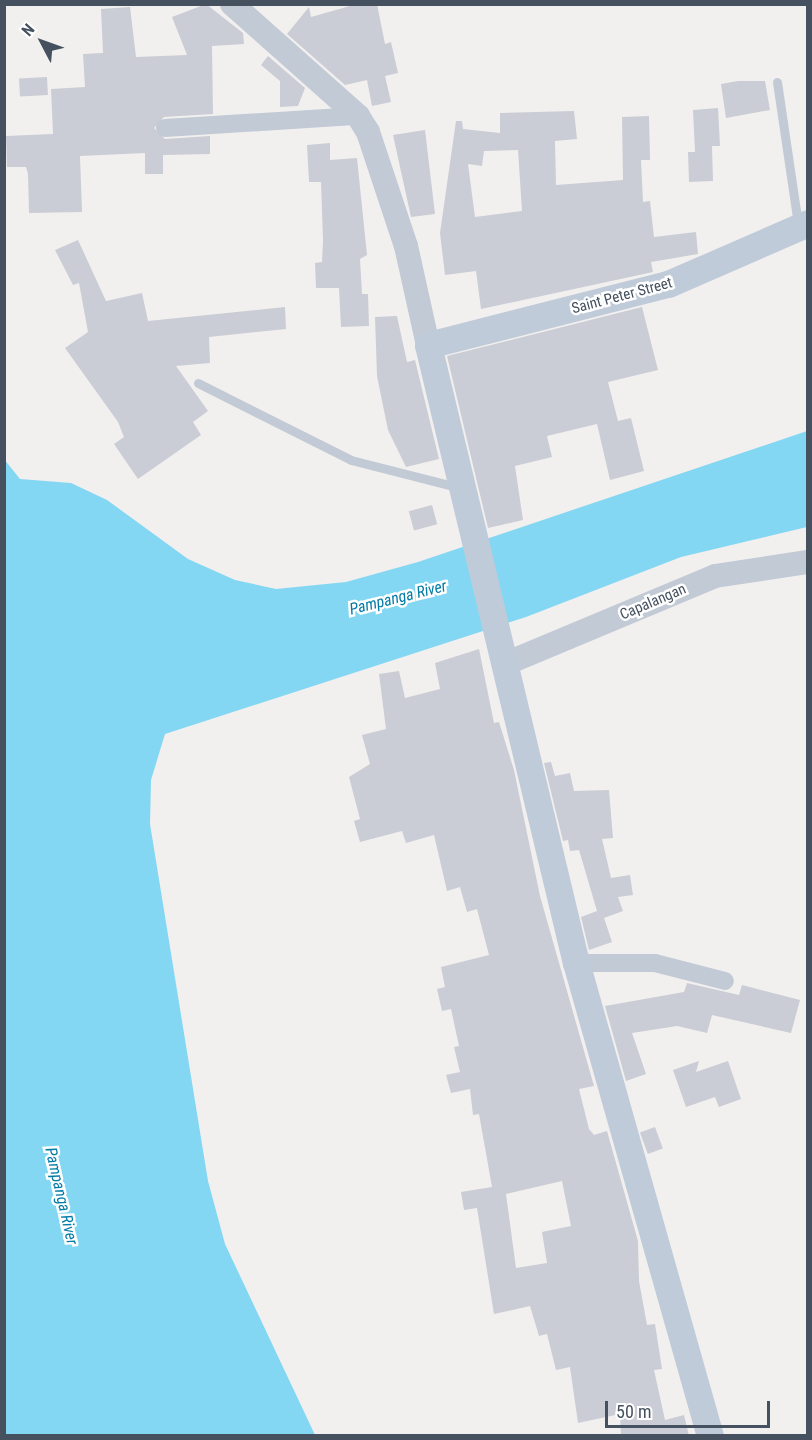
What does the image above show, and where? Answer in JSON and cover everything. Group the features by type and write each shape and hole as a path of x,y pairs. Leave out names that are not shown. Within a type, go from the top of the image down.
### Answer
{"main road":[{"name":"Saint Peter Street","path":"428,345 668,285 803,225"},
{"path":"428,345 478,536 576,963 710,1436"}],"street":[{"path":"232,4 358,116 376,152 406,246 428,345"},
{"path":"165,128 358,116"},
{"name":"Capalangan","path":"503,652 715,576 807,562"},
{"path":"576,963 655,963 725,981"}],"lane":[{"path":"777,82 803,225"},
{"path":"198,383 351,460 466,489"}],"water":[{"name":"Pampanga River","path":"807,431 807,527 681,557 526,617 165,734 151,780 150,824 208,1181 225,1244 315,1435 5,1435 4,459 20,479 71,483 107,500 188,559 235,580 276,589 346,582 418,562"}],"building":[{"path":"206,4 243,33 244,44 212,46 213,114 164,117 154,128 165,139 210,136 210,154 163,155 163,174 145,174 145,153 80,156 82,212 29,213 26,167 7,167 6,136 53,134 51,89 85,87 83,54 103,53 101,9 130,7 136,57 187,55 172,17"},
{"path":"357,4 377,4 385,44 391,42 398,73 385,76 391,102 372,106 367,80 345,85 287,34 309,7 311,17"},
{"path":"268,56 305,88 298,106 280,107 280,81 261,65"},
{"path":"47,77 48,95 20,96 19,78"},
{"path":"738,81 765,81 770,110 726,118 721,84"},
{"path":"718,108 720,146 712,146 713,181 689,182 688,152 695,152 693,110"},
{"path":"574,111 577,139 555,141 556,185 623,180 622,117 649,116 650,160 641,160 643,202 650,201 654,237 696,232 698,254 651,262 653,272 481,309 476,271 445,275 440,233 456,121 462,121 463,129 500,133 500,113","holes":["518,150 522,211 475,217 468,164 482,166 484,151"]},
{"path":"425,130 435,214 411,217 393,135"},
{"path":"330,143 330,160 357,158 367,255 360,259 362,294 368,294 369,326 341,327 339,288 316,288 315,263 322,262 321,182 309,182 307,145"},
{"path":"78,240 106,301 142,293 148,321 285,307 286,329 209,337 210,363 176,366 208,411 193,422 201,435 138,479 114,444 124,437 118,422 65,348 88,332 79,283 73,285 55,250"},
{"path":"642,307 658,370 608,382 618,421 631,418 644,471 610,480 597,424 547,436 552,457 515,466 523,520 488,528 447,356"},
{"path":"397,316 407,362 415,360 439,459 406,467 388,430 377,376 375,317"},
{"path":"432,505 437,524 414,531 409,511"},
{"path":"479,649 494,723 499,722 514,770 540,896 594,1086 579,1089 589,1129 594,1135 607,1131 638,1241 639,1281 647,1325 655,1324 662,1369 654,1370 665,1420 684,1415 689,1436 621,1436 620,1414 578,1423 570,1367 556,1370 547,1334 539,1336 530,1306 494,1314 477,1208 464,1210 461,1192 492,1187 479,1114 473,1115 470,1089 451,1093 446,1075 460,1072 454,1047 459,1046 451,1009 442,1011 437,989 445,987 441,967 489,955 477,909 467,912 460,887 447,891 434,835 406,843 402,831 360,842 354,821 360,819 349,777 370,764 362,735 386,729 379,674 399,671 405,698 440,689 435,663","holes":["562,1181 571,1226 542,1232 547,1263 516,1268 506,1194"]},
{"path":"551,762 555,776 570,773 574,791 609,790 613,838 602,839 611,878 630,875 633,895 618,897 623,911 604,918 612,942 589,950 581,917 597,911 579,850 570,851 568,840 563,841 544,763"},
{"path":"687,983 739,995 742,985 800,1000 791,1033 712,1015 707,1033 677,1026 632,1033 646,1074 626,1081 605,1006 684,992"},
{"path":"699,1061 696,1072 728,1061 741,1099 719,1107 715,1097 686,1107 673,1070"},
{"path":"655,1127 663,1149 648,1154 640,1132"}]}
